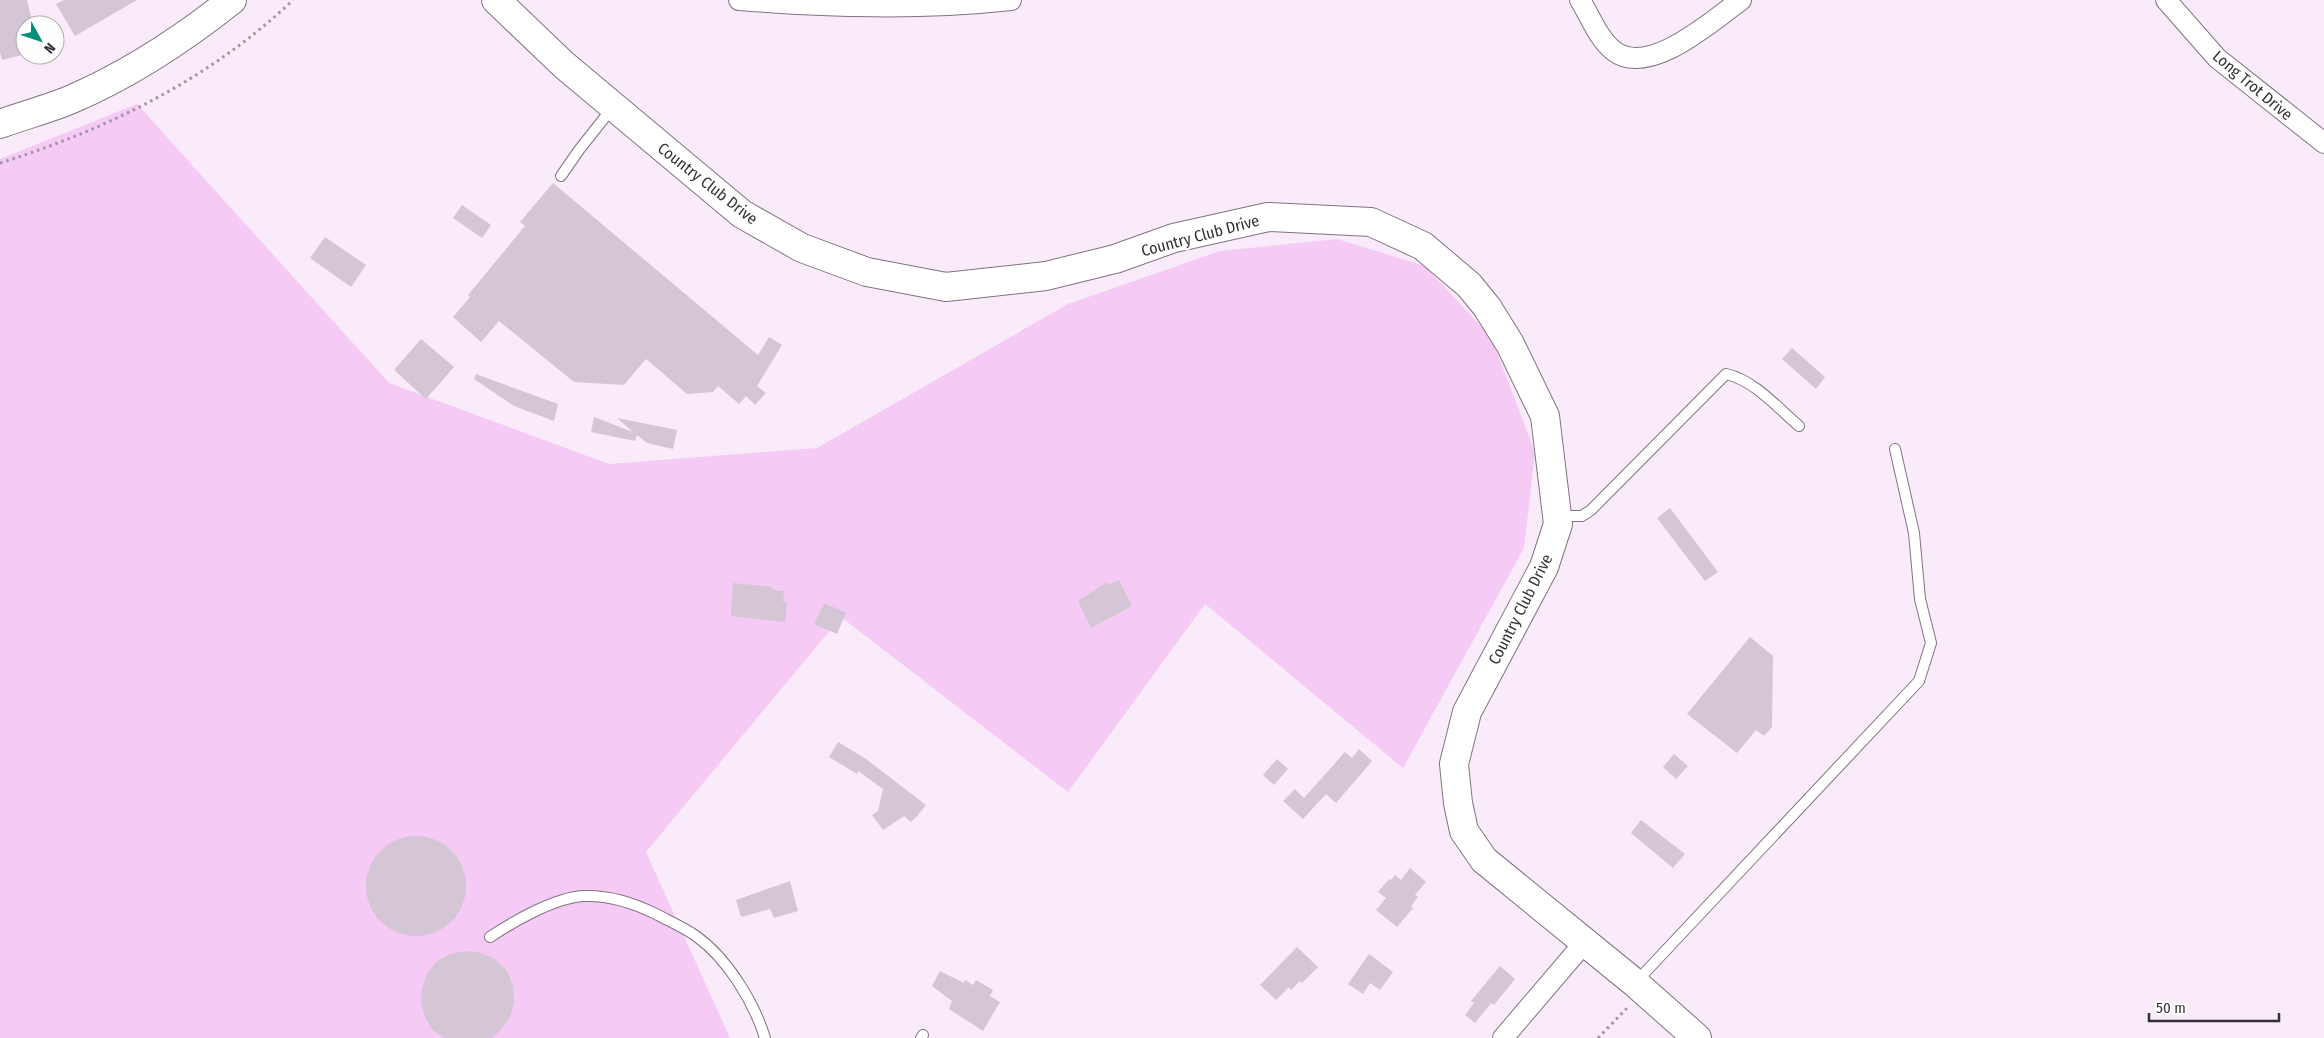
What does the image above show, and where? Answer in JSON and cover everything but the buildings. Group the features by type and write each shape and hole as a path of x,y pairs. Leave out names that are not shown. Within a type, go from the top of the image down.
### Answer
{"street":[{"path":"0,124 62,103 104,84 184,36 232,0"},
{"name":"Country Club Drive","path":"496,0 564,65 742,214 802,248 867,272 946,287 1046,276 1115,259 1174,238 1268,217 1371,222 1423,246 1469,285 1487,306 1510,344 1545,416 1558,524 1544,567 1467,712 1454,764 1458,802 1464,830 1484,860 1639,986 1697,1038"},
{"path":"739,0 864,7 1011,0"},
{"path":"1580,0 1607,45 1626,58 1642,59 1669,49 1741,0"},
{"name":"Long Trot Drive","path":"2166,0 2217,58 2324,143"},
{"path":"1503,1038 1584,943"}],"lane":[{"path":"561,176 613,107"},
{"path":"1557,516 1582,516 1591,510 1726,374 1761,393 1799,426"},
{"path":"1639,986 1919,681 1930,644 1920,599 1914,533 1895,449"},
{"path":"490,937 509,924 554,904 582,896 610,898 640,906 671,921 697,937 716,955 749,998 765,1038"}],"path":[{"path":"0,163 69,139 135,110 161,96 239,45 292,0"},
{"path":"1598,1038 1639,986"}],"shaded area":[{"path":"137,104 389,383 609,464 817,448 1068,304 1220,251 1337,239 1425,266 1491,337 1535,452 1524,548 1403,768 1205,604 1068,792 841,617 646,852 730,1038 0,1038 0,159"}]}
